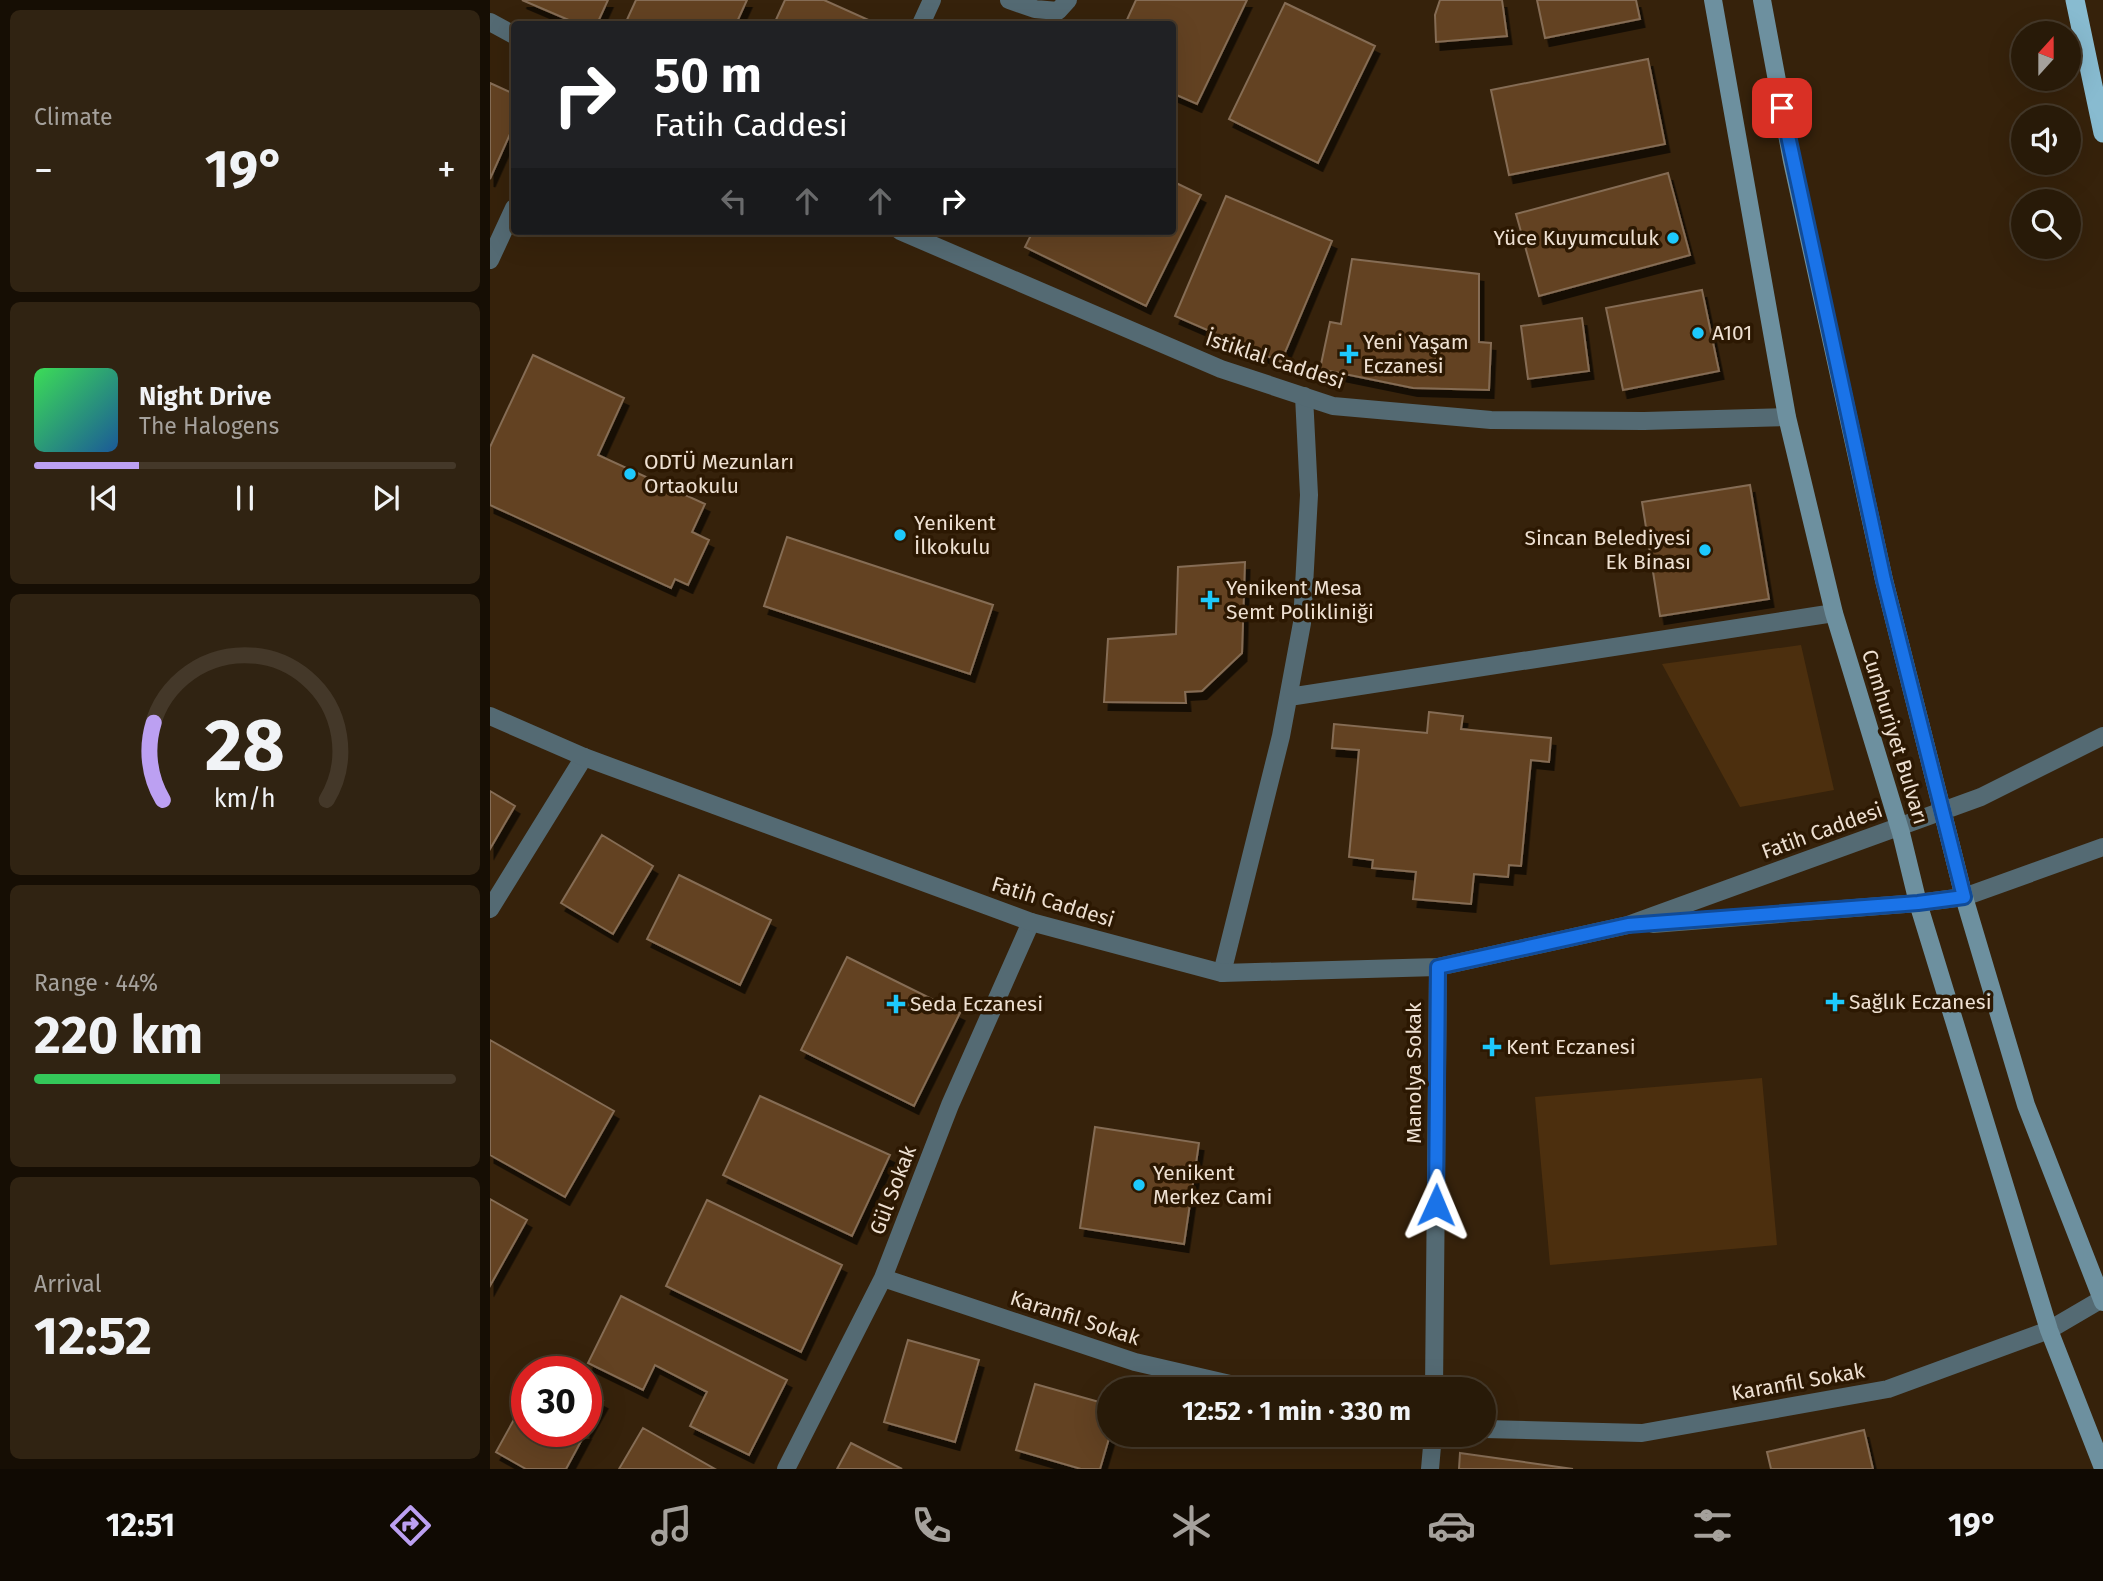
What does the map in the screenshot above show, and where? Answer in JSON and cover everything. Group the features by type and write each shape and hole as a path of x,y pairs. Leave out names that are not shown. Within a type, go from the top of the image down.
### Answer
{"highway":[{"path":"2075,0 2103,133"}],"main road":[{"name":"Cumhuriyet Bulvarı","path":"1713,0 1787,417 1834,613 1918,903 2049,1330 2103,1468"},
{"name":"Cumhuriyet Bulvarı","path":"1762,0 1795,175 1884,580 1964,897 2026,1105 2102,1300"}],"street":[{"path":"922,21 932,0"},
{"path":"1009,0 1035,9 1058,11 1068,0"},
{"path":"490,22 511,33"},
{"path":"490,260 511,214"},
{"name":"İstiklal Caddesi","path":"910,235 1221,369 1333,406 1491,421 1787,417"},
{"path":"1222,973 1281,736 1302,623 1309,495 1304,396"},
{"path":"1289,697 1834,613"},
{"name":"Fatih Caddesi","path":"490,716 584,757 1031,922 1222,973 1438,967 1628,925 1981,797 2103,736"},
{"path":"490,909 584,757"},
{"name":"Fatih Caddesi","path":"1628,925 1918,903 1964,897 2103,847"},
{"name":"Gül Sokak","path":"786,1469 883,1278 950,1105 1031,922"},
{"name":"Manolya Sokak","path":"1434,1377 1438,967"},
{"name":"Karanfil Sokak","path":"883,1278 1135,1362 1200,1377"},
{"name":"Karanfil Sokak","path":"1496,1430 1642,1433 1888,1389 2049,1330 2102,1300"},
{"path":"1430,1469 1432,1447"}],"shaded area":[{"path":"1801,645 1834,790 1740,807 1662,664"},
{"path":"1762,1078 1777,1245 1550,1265 1535,1097"}],"building":[{"path":"522,0 608,0 598,21 571,21"},
{"path":"636,0 747,0 737,21 626,21"},
{"path":"785,0 824,0 871,21 775,21"},
{"path":"1136,0 1247,0 1197,104 1176,95 1176,21 1126,21"},
{"path":"1440,0 1502,0 1507,36 1436,42 1435,15"},
{"path":"1537,0 1636,0 1640,19 1545,38"},
{"path":"1285,3 1375,46 1318,163 1229,119"},
{"path":"1648,59 1665,144 1509,175 1491,90"},
{"path":"490,83 511,93 511,132 490,179"},
{"path":"1668,173 1690,255 1539,296 1516,214"},
{"path":"1176,183 1201,195 1146,306 1025,247 1031,235 1176,235"},
{"path":"1226,196 1332,241 1281,362 1175,316"},
{"path":"1352,259 1479,274 1479,342 1491,343 1489,390 1413,388 1320,369 1330,322 1341,324"},
{"path":"1702,290 1719,371 1623,390 1606,308"},
{"path":"1582,318 1589,371 1528,379 1521,326"},
{"path":"533,355 624,398 598,455 705,504 692,532 709,540 688,585 675,579 671,588 490,505 490,447"},
{"name":"Sincan Belediyesi Ek Binası","path":"1750,485 1769,599 1660,616 1642,502"},
{"path":"787,537 993,605 970,674 764,606"},
{"name":"Yenikent Mesa Semt Polikliniği","path":"1245,562 1242,653 1202,691 1185,692 1186,703 1104,702 1108,639 1176,634 1178,567"},
{"path":"1429,712 1463,716 1461,729 1551,738 1549,762 1531,760 1521,866 1509,865 1508,877 1474,874 1471,904 1413,899 1416,872 1372,868 1373,860 1349,857 1359,750 1332,748 1334,724 1427,733"},
{"path":"490,791 515,806 490,849"},
{"path":"602,835 653,866 613,934 561,903"},
{"path":"679,875 771,920 740,985 647,939"},
{"path":"847,957 960,1013 914,1106 801,1050"},
{"path":"490,1040 614,1111 565,1197 490,1155"},
{"path":"760,1096 890,1155 852,1236 723,1175"},
{"name":"Yenikent Merkez Cami","path":"1095,1127 1199,1143 1184,1244 1080,1228"},
{"path":"490,1199 527,1220 490,1286"},
{"path":"707,1200 842,1265 801,1352 666,1286"},
{"path":"621,1296 787,1380 749,1455 690,1426 707,1392 655,1365 643,1390 602,1370 602,1356 591,1356"},
{"path":"908,1340 979,1360 955,1442 884,1422"},
{"path":"1035,1384 1097,1401 1097,1447 1106,1447 1100,1469 1081,1469 1016,1450"},
{"path":"511,1425 511,1447 578,1447 566,1469 526,1469 496,1452"},
{"path":"643,1428 715,1469 619,1469"},
{"path":"1864,1430 1873,1469 1771,1469 1767,1452"},
{"path":"851,1443 902,1469 837,1469"},
{"path":"1460,1453 1573,1469 1459,1469"}],"place":[{"name":"Yüce Kuyumculuk","path":"1673,238"},
{"name":"A101","path":"1698,333"},
{"name":"Yeni Yaşam Eczanesi","path":"1349,354"},
{"name":"ODTÜ Mezunları Ortaokulu","path":"630,474"},
{"name":"Yenikent İlkokulu","path":"900,535"},
{"name":"Sincan Belediyesi Ek Binası","path":"1705,550"},
{"name":"Yenikent Mesa Semt Polikliniği","path":"1210,600"},
{"name":"Sağlık Eczanesi","path":"1835,1002"},
{"name":"Seda Eczanesi","path":"896,1004"},
{"name":"Kent Eczanesi","path":"1492,1047"},
{"name":"Yenikent Merkez Cami","path":"1139,1185"}],"route":[{"path":"1436,1205 1438,967 1628,925 1918,903 1964,897 1884,580 1782,108"}]}
